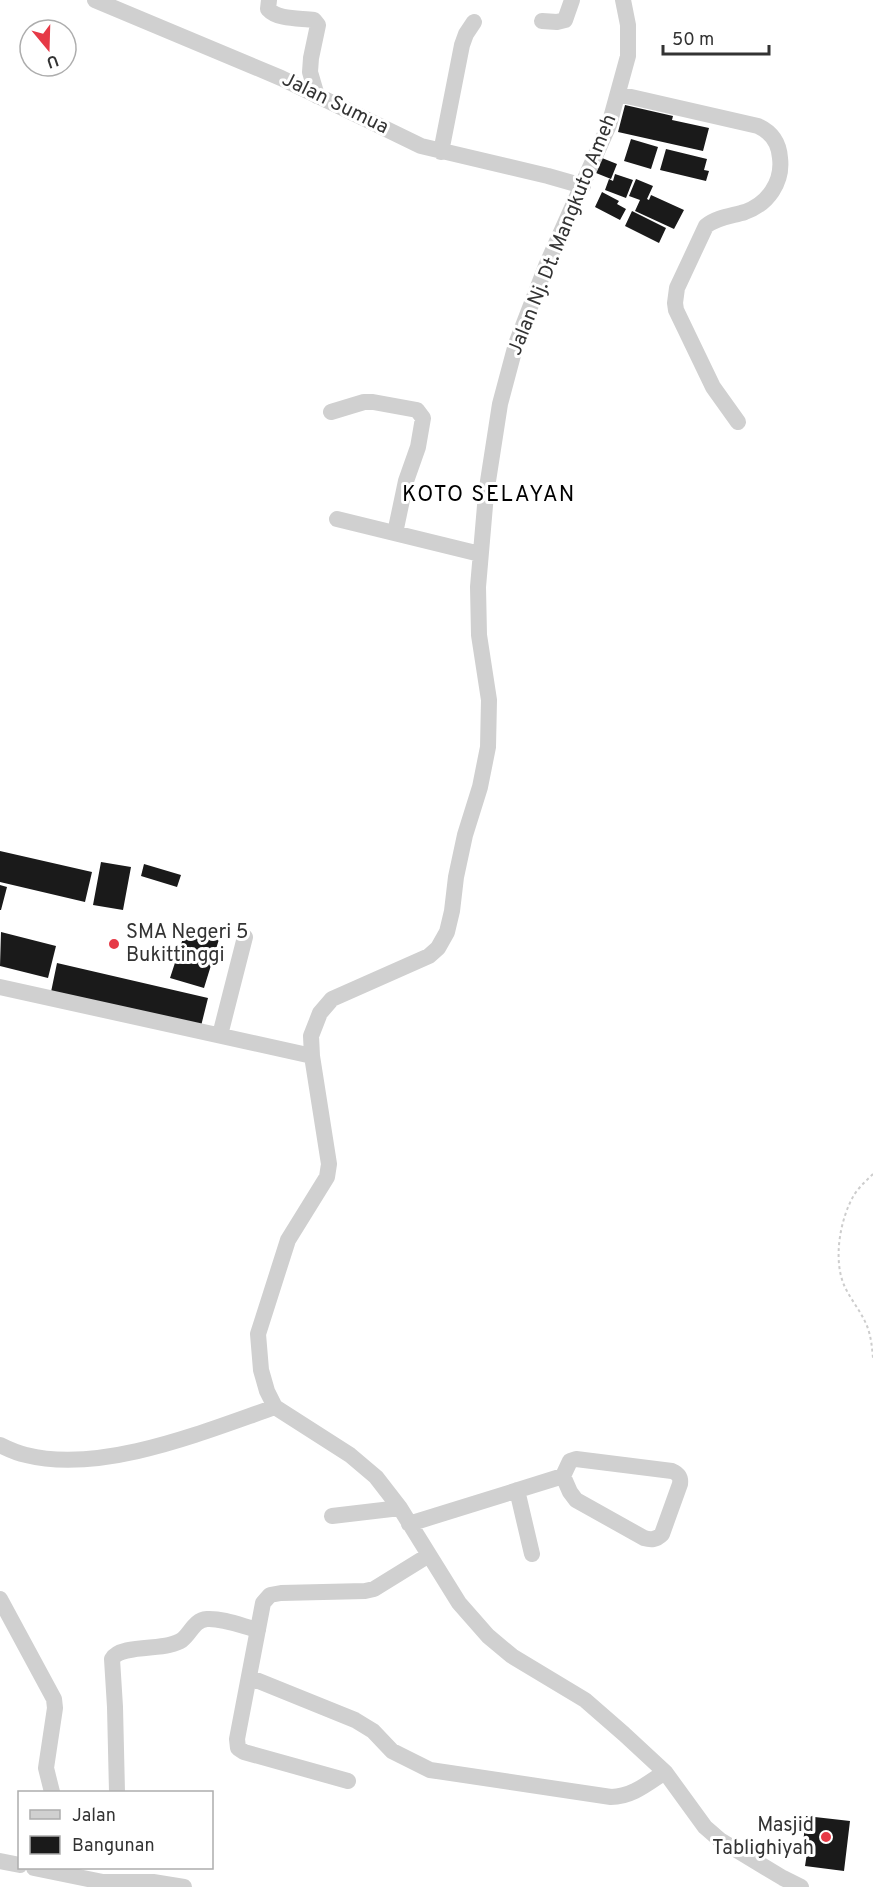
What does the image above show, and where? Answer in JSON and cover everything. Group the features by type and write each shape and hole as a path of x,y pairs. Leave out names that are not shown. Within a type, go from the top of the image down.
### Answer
{"street":[{"name":"Jalan Sumua","path":"95,0 270,73 421,146 583,186"},
{"path":"269,0 268,9 272,13 314,20 318,25 310,72 318,96"},
{"path":"542,21 565,20 572,0"},
{"name":"Jalan Nj. Dt. Mangkuto Ameh","path":"275,1407 267,1391 261,1370 258,1334 288,1240 327,1177 329,1164 311,1036 320,1013 332,999 429,956 438,948 447,932 456,877 465,835 480,787 489,735 489,700 479,635 478,588 486,494 500,404 516,344 546,266 609,125 628,56 628,26 622,0"},
{"path":"441,152 462,45 474,22"},
{"path":"618,94 758,126 773,136 780,153 779,180 772,192 753,208 713,221 706,226 675,295 676,310 712,387 738,422"},
{"path":"331,412 364,402 373,402 417,410 423,418 395,533"},
{"path":"337,519 480,554"},
{"path":"220,1035 245,937"},
{"path":"0,987 312,1056"},
{"path":"0,1445 35,1457 95,1459 173,1442 275,1407 350,1455 376,1477 400,1508 459,1603 488,1636 512,1656 585,1700 665,1772 705,1827 720,1840 801,1887"},
{"path":"409,1524 563,1476 570,1461 582,1458 672,1471 678,1474 680,1484 662,1534 651,1540 576,1500 563,1476"},
{"path":"517,1490 532,1554"},
{"path":"332,1516 400,1508"},
{"path":"348,1781 244,1752 238,1748 237,1739 263,1604 270,1595 281,1593 374,1589 429,1555"},
{"path":"0,1599 54,1699 55,1708 46,1768 52,1791"},
{"path":"117,1791 112,1659 115,1654 173,1644 184,1639 196,1623 202,1620 211,1619 258,1630"},
{"path":"249,1677 355,1720 374,1731 392,1750 430,1770 611,1797 623,1797 632,1793 665,1772"},
{"path":"0,1861 18,1865"},
{"path":"62,1870 84,1873 103,1882 153,1882 184,1887"}],"path":[{"path":"873,1174 850,1202 841,1236 839,1259 843,1282 869,1330 873,1358"}],"building":[{"path":"625,105 673,116 672,120 709,128 703,151 618,132"},
{"path":"631,139 658,147 651,169 624,161"},
{"path":"666,149 707,159 704,170 709,171 706,181 660,170"},
{"path":"602,158 617,164 611,179 596,173"},
{"path":"615,174 633,180 626,198 605,190 609,179 613,181"},
{"path":"636,179 653,186 647,199 649,200 651,195 684,210 674,229 635,211 640,200 629,196"},
{"path":"602,192 619,201 617,204 626,209 620,220 595,207"},
{"path":"632,211 666,228 659,243 625,226"},
{"path":"0,851 92,872 85,902 0,882"},
{"path":"101,862 131,867 123,910 93,905"},
{"path":"144,864 181,875 177,887 141,876"},
{"path":"0,885 7,887 1,910 0,910"},
{"path":"187,926 220,936 204,988 170,978"},
{"path":"1,932 56,946 48,978 0,966"},
{"path":"57,963 208,998 201,1026 51,992"},
{"name":"Masjid Tablighiyah","path":"806,1816 850,1821 844,1871 805,1866 807,1853 802,1853"}],"place":[{"name":"SMA Negeri 5 Bukittinggi","path":"114,944"},
{"name":"Masjid Tablighiyah","path":"826,1837"}],"district":[{"name":"KOTO SELAYAN","path":"489,495"}]}
